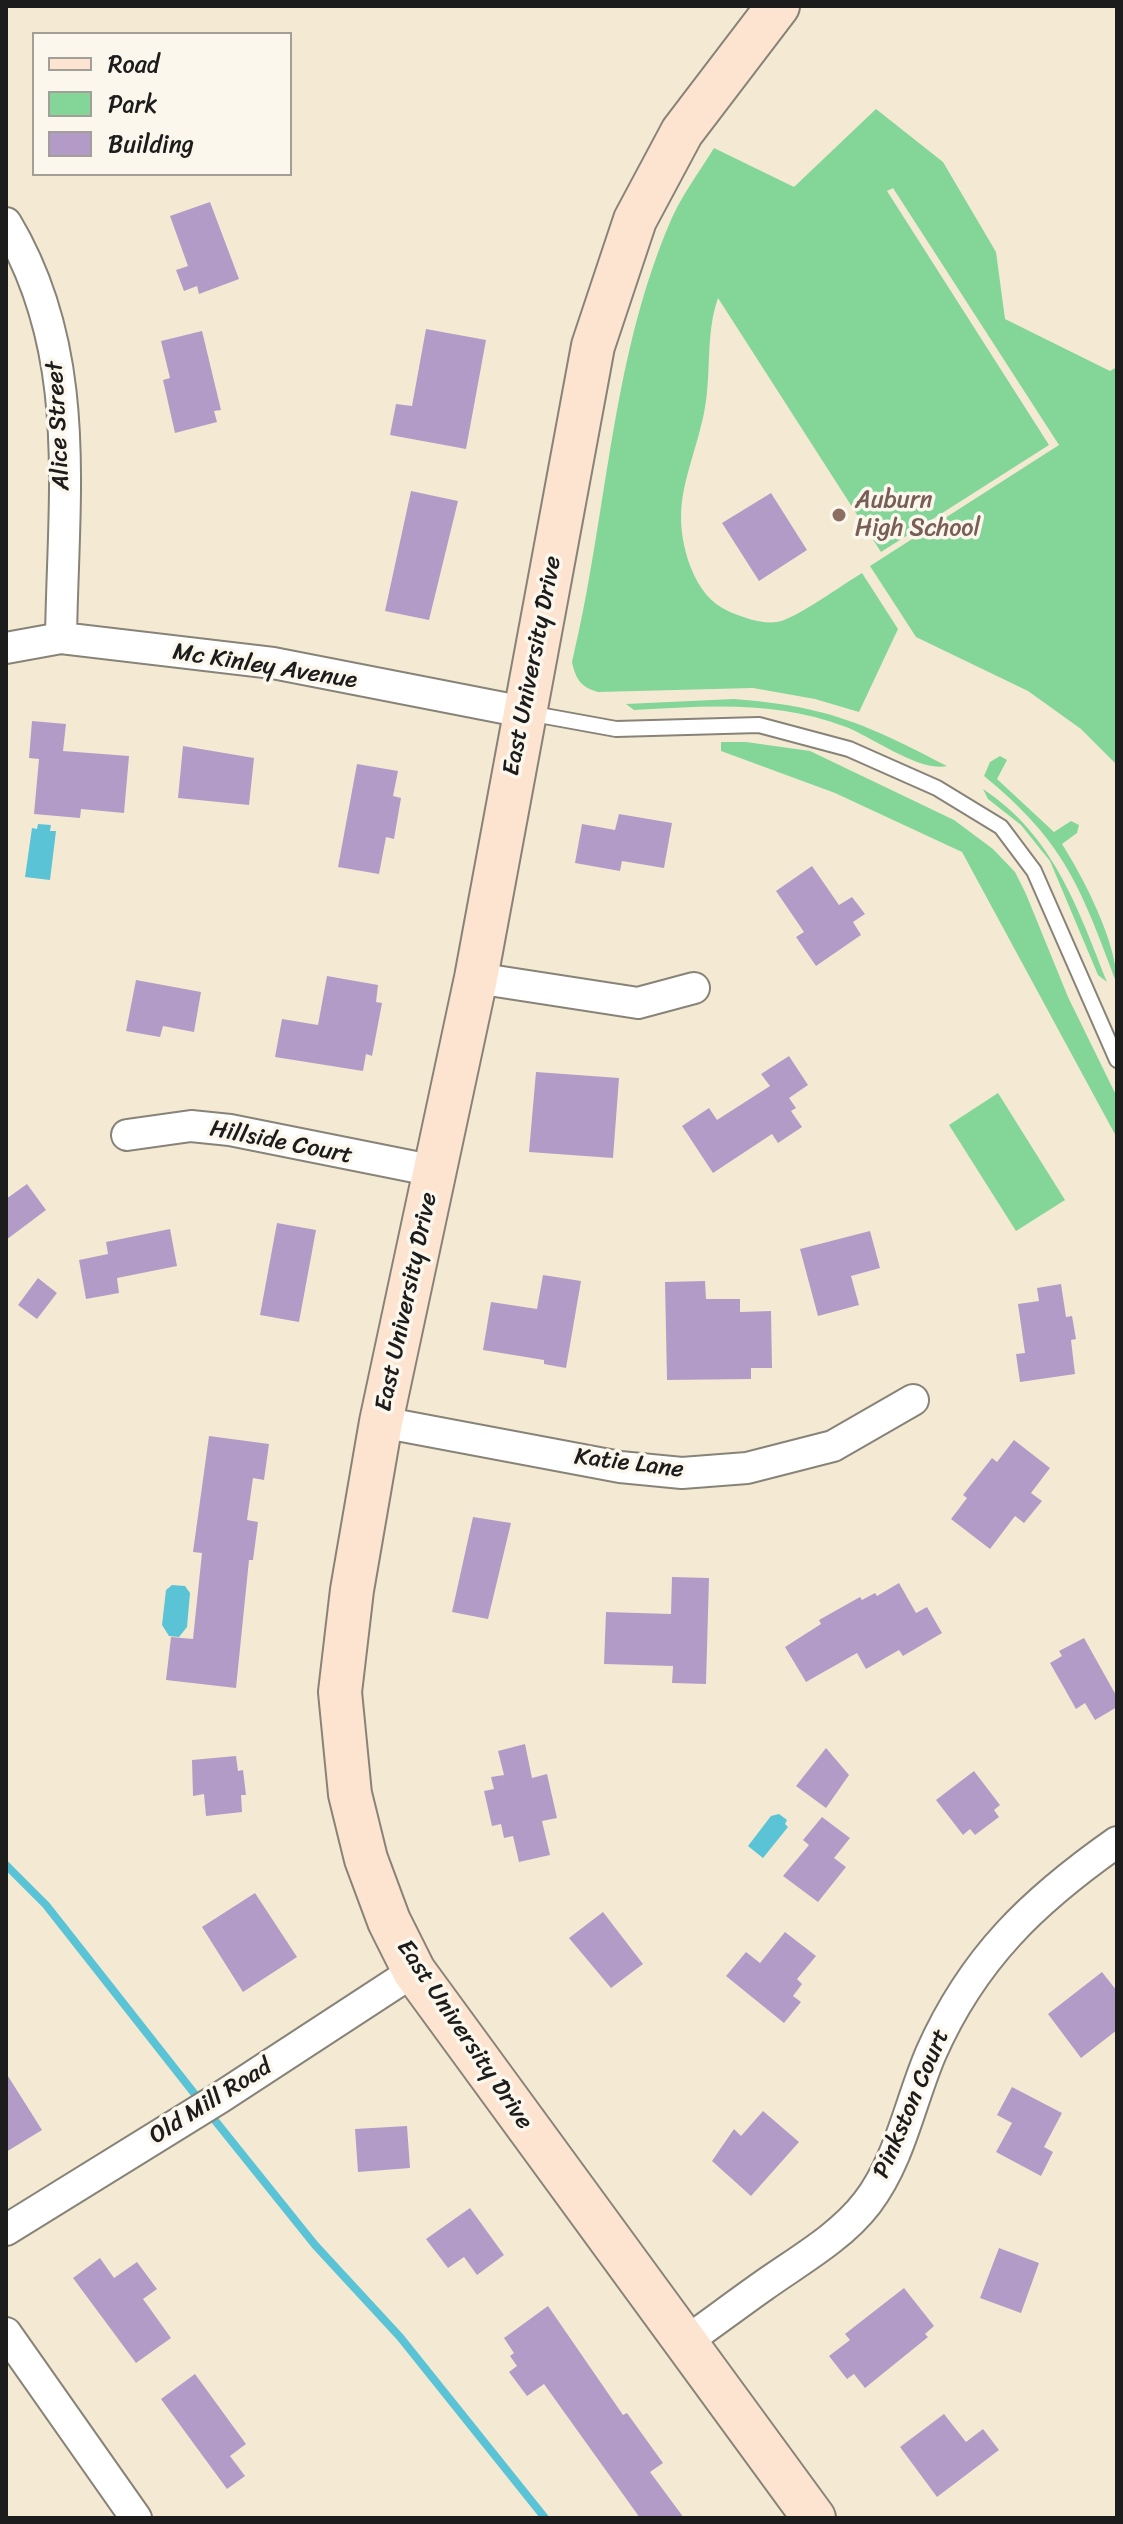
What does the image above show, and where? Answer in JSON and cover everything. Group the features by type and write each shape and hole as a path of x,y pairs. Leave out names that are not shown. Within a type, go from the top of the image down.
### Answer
{"main road":[{"name":"East University Drive","path":"778,6 682,132 635,220 611,282 593,346 476,978 381,1422 352,1590 340,1692 350,1794 366,1859 389,1921 414,1971 814,2518"}],"street":[{"name":"Alice Street","path":"6,223 42,301 59,360 64,420 61,638"},
{"name":"Mc Kinley Avenue","path":"6,648 61,638 273,663 524,712"},
{"path":"476,978 638,1003 694,988"},
{"name":"Hillside Court","path":"127,1135 191,1126 230,1130 435,1171"},
{"name":"Katie Lane","path":"381,1422 620,1467 682,1473 747,1468 833,1446 913,1400"},
{"name":"Pinkston Court","path":"684,2343 822,2245 866,2204 885,2174 931,2054 960,1994 1000,1939 1024,1915 1117,1842"},
{"name":"Old Mill Road","path":"6,2230 221,2097 414,1971"},
{"path":"6,2333 136,2518"}],"lane":[{"path":"524,712 616,729 759,725 849,749 944,792 1001,827 1034,871 1117,1060"}],"green space":[{"path":"876,109 943,162 996,252 1005,319 1110,371 1117,367 1117,765 1081,729 1028,691 916,637 870,566 1059,445 893,188 887,191 1049,445 881,552 718,298 711,326 704,413 682,507 684,546 698,582 711,599 730,612 759,621 777,622 795,615 862,573 898,629 859,712 815,699 753,688 598,692 583,685 575,674 572,662 633,333 649,280 678,206 714,148 794,187"},
{"path":"734,699 795,707 845,719 947,766 923,764 846,727 794,712 741,707 634,710 626,704"},
{"path":"721,742 746,742 810,751 954,820 993,849 1015,872 1026,894 1068,997 1117,1097 1117,1138 962,852 835,793 721,751"},
{"path":"1000,756 1007,760 997,779 1054,832 1071,821 1079,825 1077,833 1062,844 1105,930 1116,967 1117,984 1081,894 1053,846 1012,800 984,776 990,762"},
{"path":"983,789 1028,828 1045,851 1073,901 1107,982 1098,975 1050,861 1021,825 988,799"},
{"path":"998,1093 1065,1200 1016,1231 949,1125"}],"water":[{"path":"38,824 51,825 50,831 56,831 50,880 25,877 32,828 37,829"},
{"path":"172,1585 185,1586 190,1593 187,1627 179,1637 169,1636 162,1625 166,1590"},
{"path":"779,1814 787,1820 785,1824 788,1827 763,1858 748,1846 771,1816"}],"building":[{"path":"210,202 239,279 199,294 197,286 184,291 176,270 188,266 170,216"},
{"path":"426,329 486,340 466,449 390,435 396,404 412,406"},
{"path":"202,331 221,410 214,411 217,422 175,433 163,380 170,378 161,341"},
{"path":"411,491 458,501 429,620 385,611"},
{"path":"771,493 807,550 759,581 722,523"},
{"path":"32,721 66,724 63,751 129,756 124,813 81,809 80,818 34,814 39,759 29,758"},
{"path":"183,746 254,758 249,805 178,798"},
{"path":"357,764 398,771 393,796 401,798 394,839 386,837 379,874 338,867"},
{"path":"619,814 672,823 664,868 622,861 620,871 575,863 582,824 615,830"},
{"path":"812,866 839,905 852,897 865,914 853,922 861,935 816,966 796,937 804,932 776,891"},
{"path":"327,976 378,985 376,1002 382,1003 372,1056 366,1054 363,1071 275,1057 282,1019 318,1025"},
{"path":"136,980 201,992 194,1032 163,1026 160,1037 126,1031"},
{"path":"789,1056 808,1085 789,1098 796,1108 791,1111 802,1127 778,1143 772,1134 713,1173 682,1126 709,1108 717,1120 770,1086 761,1074"},
{"path":"536,1072 619,1078 613,1158 529,1152"},
{"path":"27,1184 46,1210 6,1240 6,1199"},
{"path":"277,1223 316,1230 299,1322 260,1315"},
{"path":"170,1229 177,1266 117,1278 119,1293 86,1299 79,1260 108,1254 106,1242"},
{"path":"870,1231 880,1268 851,1276 859,1305 818,1316 800,1249"},
{"path":"543,1275 581,1281 566,1368 544,1364 544,1360 483,1350 491,1302 537,1309"},
{"path":"38,1278 57,1293 37,1319 18,1305"},
{"path":"705,1281 706,1299 740,1299 740,1312 771,1311 772,1368 751,1368 751,1379 667,1380 665,1282"},
{"path":"1061,1284 1066,1317 1072,1316 1076,1339 1071,1340 1075,1374 1020,1382 1016,1354 1025,1353 1018,1304 1039,1301 1037,1288"},
{"path":"209,1436 269,1444 264,1480 253,1478 247,1520 258,1522 253,1560 249,1560 236,1688 166,1680 171,1637 193,1639 202,1553 193,1552"},
{"path":"1014,1440 1050,1468 1031,1493 1042,1501 1024,1523 1015,1516 990,1549 951,1519 967,1498 963,1495 992,1458 997,1462"},
{"path":"473,1517 511,1523 488,1619 452,1612"},
{"path":"672,1577 709,1578 706,1684 672,1683 673,1666 604,1664 606,1612 671,1614"},
{"path":"899,1583 916,1613 927,1607 942,1633 903,1656 899,1650 866,1669 857,1653 806,1682 785,1647 821,1624 819,1620 860,1597 862,1600 875,1593 877,1596"},
{"path":"1084,1638 1117,1697 1117,1707 1095,1720 1085,1703 1076,1709 1050,1663 1062,1656 1059,1651"},
{"path":"525,1744 532,1778 547,1774 557,1818 542,1821 550,1855 519,1862 513,1836 504,1838 501,1824 492,1826 484,1791 494,1789 491,1777 504,1775 498,1751"},
{"path":"826,1748 849,1775 826,1808 796,1786"},
{"path":"236,1756 238,1771 243,1770 246,1795 241,1795 242,1812 206,1816 204,1794 193,1796 192,1760"},
{"path":"974,1771 1000,1805 994,1810 999,1817 975,1835 970,1829 963,1835 936,1800"},
{"path":"822,1817 850,1838 834,1858 846,1867 818,1902 783,1876 809,1845 803,1840"},
{"path":"255,1893 297,1957 243,1992 202,1927"},
{"path":"603,1912 643,1964 611,1988 569,1938"},
{"path":"785,1932 816,1956 797,1979 802,1984 793,1996 801,2002 784,2023 726,1976 746,1952 760,1963"},
{"path":"1102,1972 1117,1991 1117,2030 1081,2058 1048,2014"},
{"path":"6,2073 42,2130 6,2152"},
{"path":"1012,2087 1062,2113 1044,2147 1053,2152 1041,2176 996,2152 1012,2123 997,2115"},
{"path":"763,2111 799,2142 751,2196 712,2161 734,2129 741,2136"},
{"path":"407,2126 410,2168 358,2172 355,2129"},
{"path":"470,2208 504,2255 477,2275 464,2257 448,2268 426,2239"},
{"path":"999,2248 1039,2263 1021,2313 980,2298"},
{"path":"100,2258 114,2278 137,2262 157,2289 143,2299 171,2338 136,2363 73,2278"},
{"path":"904,2288 934,2326 925,2334 928,2337 865,2388 854,2374 847,2379 829,2356 850,2340 845,2334"},
{"path":"548,2306 623,2415 627,2413 663,2463 650,2472 684,2518 640,2518 544,2384 527,2396 509,2372 517,2366 510,2356 514,2353 504,2338"},
{"path":"195,2374 246,2444 230,2456 245,2476 227,2489 161,2399"},
{"path":"944,2414 966,2442 983,2429 999,2450 937,2497 900,2447"}],"waterway":[{"path":"6,1865 46,1905 201,2102"},
{"path":"209,2113 315,2245 400,2337 545,2518"}],"place":[{"name":"Auburn High School","path":"839,515"}]}
